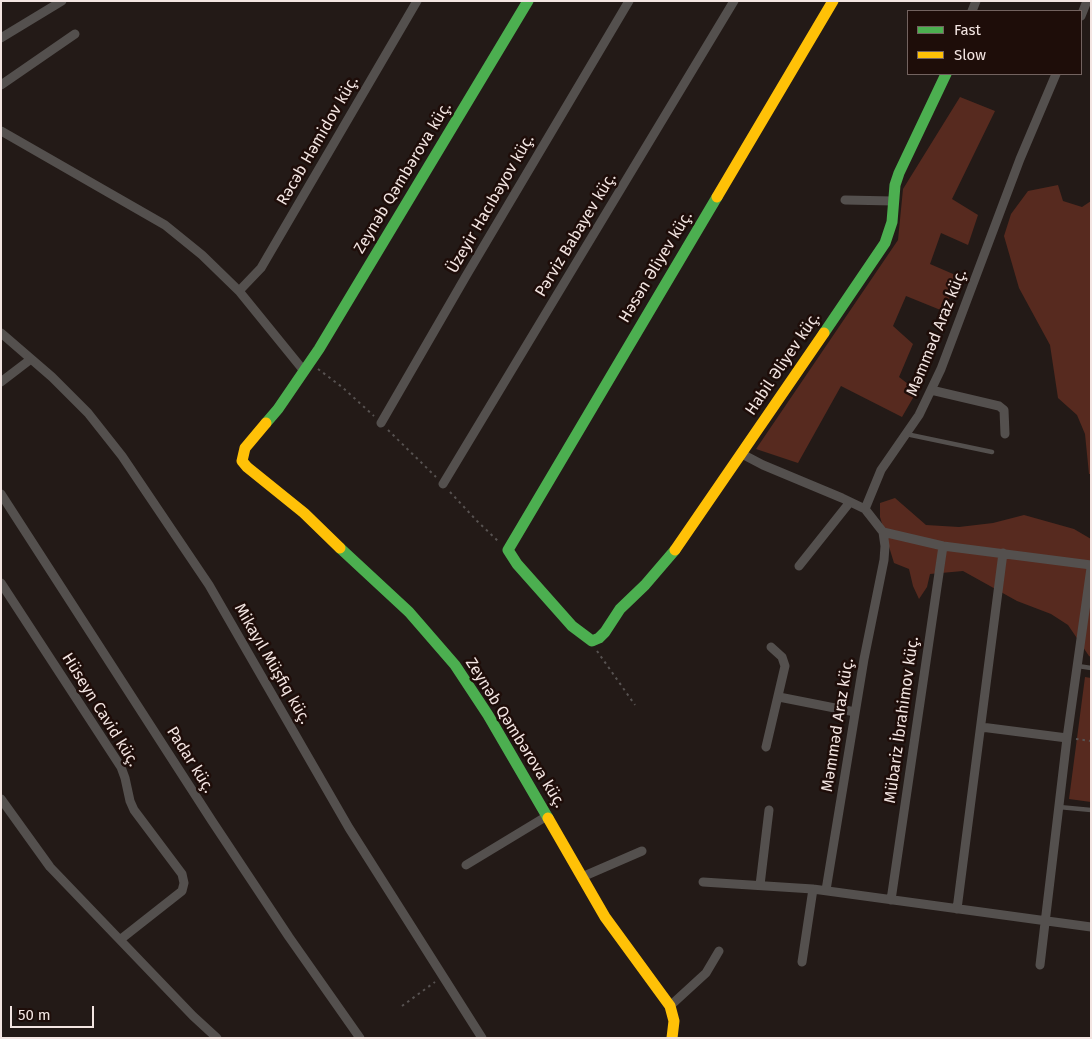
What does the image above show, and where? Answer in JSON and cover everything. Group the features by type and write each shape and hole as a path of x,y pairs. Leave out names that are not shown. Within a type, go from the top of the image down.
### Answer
{"street":[{"path":"1,38 62,1"},
{"name":"Rəcəb Həmidov küç.","path":"239,291 261,268 417,1"},
{"name":"Zeynəb Qəmbərova küç.","path":"528,1 307,367 278,409 245,448 242,461 304,513 423,626 455,665 488,714 605,917 670,1006 674,1021 672,1038"},
{"name":"Üzeyir Hacıbəyov küç.","path":"381,423 629,1"},
{"name":"Pərviz Babayev küç.","path":"443,484 734,1"},
{"name":"Həsən Əliyev küç.","path":"508,550 833,1"},
{"path":"1082,14 1087,1"},
{"path":"1,85 75,34"},
{"name":"Habil Əliyev küç.","path":"592,641 604,632 620,609 645,585 679,546 885,242 892,222 895,185 899,173 946,75"},
{"name":"Məmməd Araz küç.","path":"865,510 881,470 919,415 941,369 1020,159 1056,75"},
{"path":"1,131 165,225 202,254 239,291 307,367"},
{"path":"845,200 893,201"},
{"name":"Mikayıl Müşfiq küç.","path":"1,333 52,377 88,413 122,456 209,585 349,828 482,1038"},
{"path":"1,382 31,359"},
{"path":"931,390 999,406 1004,410 1005,434"},
{"path":"742,454 865,510 883,532 943,546 1091,566 1076,666 1040,965"},
{"name":"Padar küç.","path":"1,494 212,821 289,937 360,1038"},
{"path":"798,566 850,502"},
{"name":"Məmməd Araz küç.","path":"826,890 864,659 884,560 883,532"},
{"name":"Mübariz İbrahimov küç.","path":"891,900 943,546"},
{"path":"508,550 517,564 572,626 592,641"},
{"path":"957,909 1003,554"},
{"name":"Hüseyn Cavid küç.","path":"1,583 121,767 134,810 182,874 184,883 182,891 121,940"},
{"path":"766,747 785,666 782,657 771,648"},
{"path":"779,697 855,712"},
{"path":"981,728 1067,738"},
{"path":"1,799 50,867 193,1016 217,1038"},
{"path":"760,885 769,810"},
{"path":"466,865 547,816"},
{"path":"582,877 642,851"},
{"path":"702,882 813,888 1091,927"},
{"path":"802,962 813,888"},
{"path":"670,1006 706,973 719,951"}],"lane":[{"path":"906,434 992,452"},
{"path":"1076,666 1091,668"},
{"path":"1059,807 1091,810"}],"path":[{"path":"307,367 342,387 381,423 508,550"},
{"path":"592,641 600,657 635,705"},
{"path":"1067,738 1091,741"},
{"path":"402,1006 443,976"}],"shaded area":[{"path":"960,97 995,111 952,199 978,215 968,245 941,233 930,264 960,277 943,311 906,296 893,326 913,344 899,377 917,391 902,417 841,386 798,463 756,449 898,240 903,189"},
{"path":"1058,185 1063,201 1082,207 1091,201 1091,474 1089,474 1085,434 1077,415 1058,398 1050,345 1019,288 1004,236 1011,214 1028,191"},
{"path":"895,498 926,525 959,527 993,523 1024,515 1074,529 1091,539 1091,657 1068,625 1051,614 1017,601 963,571 930,574 927,587 919,599 913,586 909,569 894,563 880,517 880,503"},
{"path":"1085,677 1091,678 1091,802 1069,799"}],"traffic: fast":[{"path":"266,423 278,409 319,349 528,1"},
{"path":"824,333 885,243 892,222 895,185 899,173 946,75"},
{"path":"675,550 645,585 620,609 605,632 599,638 592,641 572,626 517,564 508,550 717,197"},
{"path":"340,548 409,612 455,665 488,715 548,818"}],"traffic: slow":[{"path":"717,197 833,1"},
{"path":"675,550 824,333"},
{"path":"266,423 245,448 242,461 304,513 340,548"},
{"path":"548,818 605,917 670,1006 674,1021 672,1038"}]}
